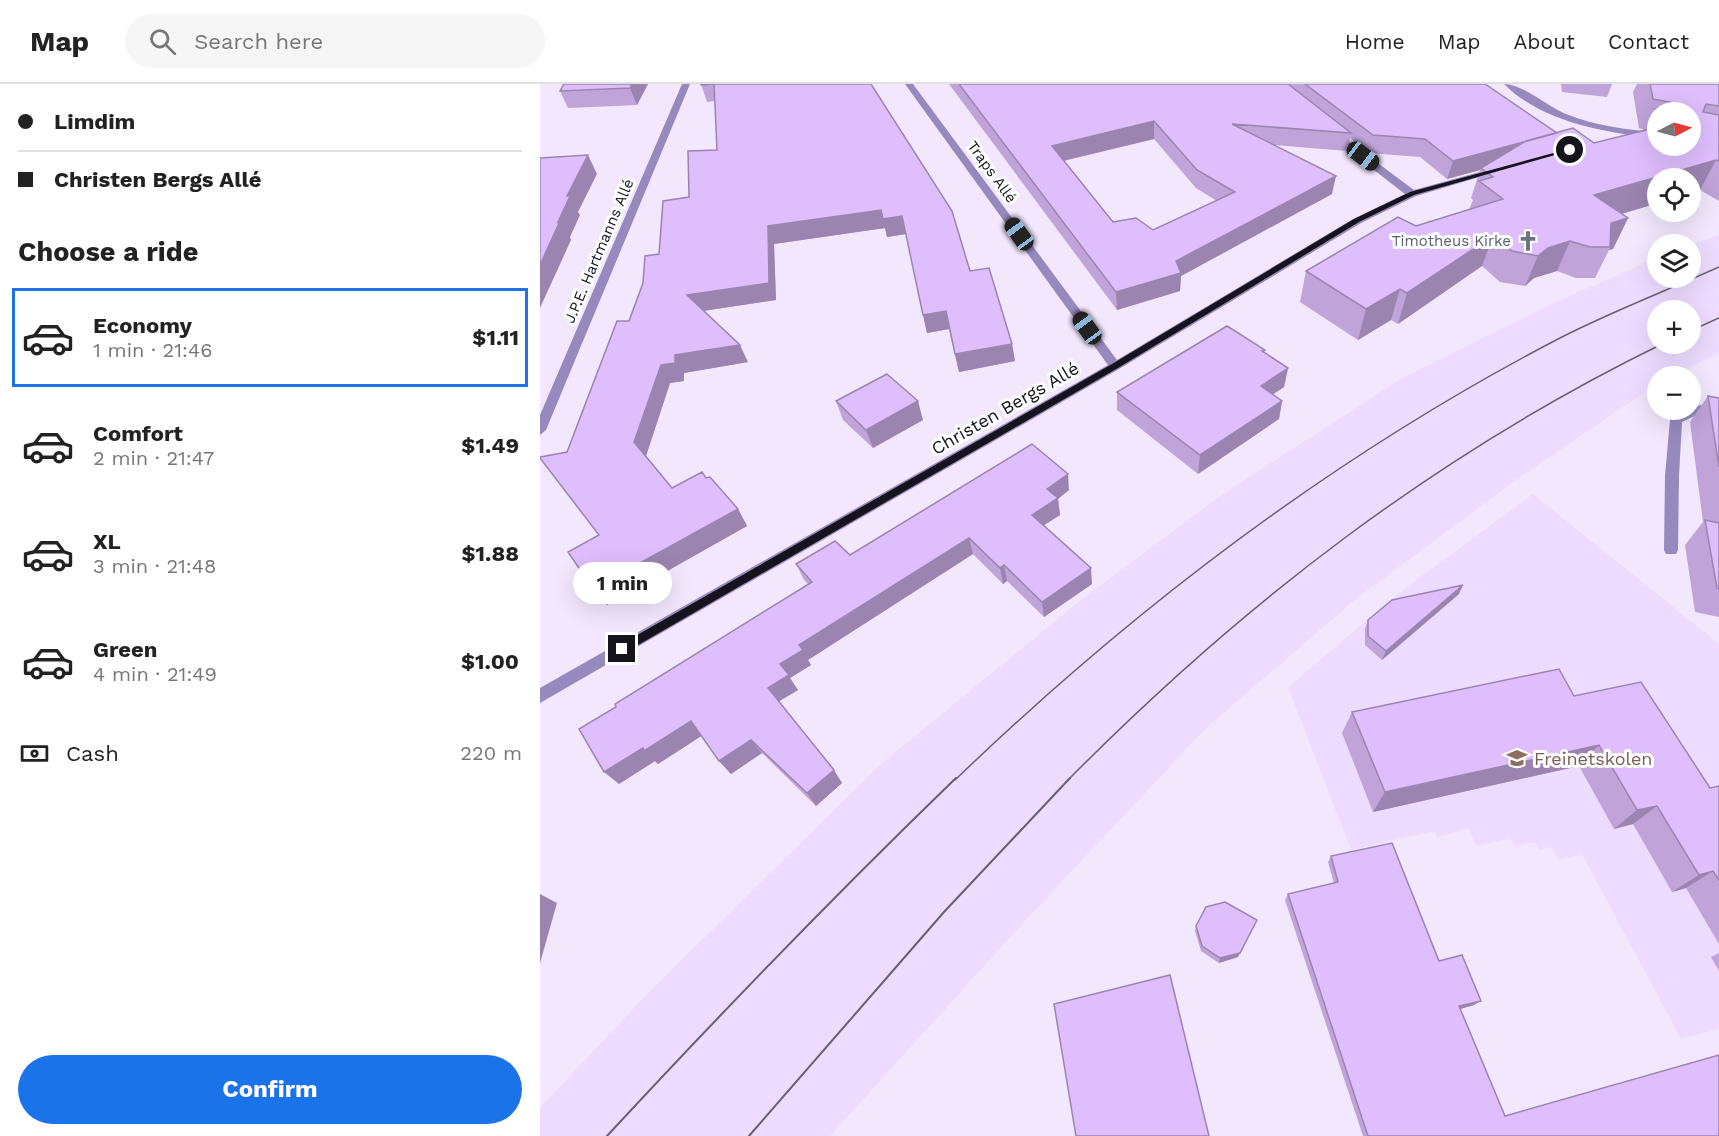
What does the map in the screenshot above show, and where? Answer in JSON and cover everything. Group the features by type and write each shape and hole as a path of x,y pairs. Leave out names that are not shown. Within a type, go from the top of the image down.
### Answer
{"street":[{"name":"J.P.E. Hartmanns Allé","path":"540,430 686,84"},
{"name":"Traps Allé","path":"909,84 1115,366"},
{"path":"1508,84 1537,105 1577,122 1647,135"},
{"path":"1323,126 1412,194"},
{"path":"1602,142 1634,133"},
{"name":"Christen Bergs Allé","path":"540,696 1115,366 1357,221 1412,194 1507,168"},
{"path":"1671,550 1672,476 1676,420 1700,409 1719,411"}],"shaded area":[{"path":"1719,235 1719,353 1692,366 1647,366 1647,391 1523,475 1357,598 1208,726 1022,924 830,1136 540,1136 540,1108 646,995 881,764 1082,599 1217,498 1402,378 1549,305 1647,262 1647,288 1701,288 1701,241"},
{"name":"Freinetskolen","path":"1533,494 1719,644 1719,1029 1681,1039 1582,854 1558,860 1551,847 1539,850 1535,842 1514,846 1510,838 1477,846 1469,829 1437,837 1434,831 1351,850 1288,687 1404,589"}],"building":[{"path":"564,84 632,84 630,88 560,91"},
{"path":"714,84 871,84 952,211 970,271 989,268 1012,344 955,354 946,311 923,315 902,216 883,219 881,210 768,226 769,283 687,295 740,345 675,355 675,363 661,365 634,442 672,488 702,472 706,478 710,477 738,509 593,589 568,552 599,535 540,457 567,452 617,321 629,321 643,283 645,256 659,254 663,201 689,197 688,151 717,150"},
{"path":"959,84 1288,84 1351,133 1232,124 1336,176 1176,261 1181,273 1116,292","holes":["1154,121 1197,170 1235,192 1153,230 1136,218 1113,222 1052,146"]},
{"path":"1305,84 1485,84 1557,133 1453,161 1425,139 1373,135"},
{"path":"1650,84 1719,84 1719,106 1706,104 1703,112 1719,115 1719,161 1688,168 1647,168 1647,180 1594,195 1628,218 1611,223 1610,247 1590,247 1570,241 1548,248 1538,256 1512,251 1493,236 1407,293 1400,289 1366,309 1306,271 1398,217 1416,226 1503,199 1479,181 1493,177 1481,168 1526,141 1573,128 1594,143 1647,130 1647,156 1701,156 1701,102 1670,102 1653,99"},
{"path":"588,155 567,196 570,196 540,265 540,158"},
{"path":"1227,326 1288,368 1261,386 1282,401 1200,455 1117,392"},
{"path":"887,374 918,401 866,430 836,401"},
{"path":"1708,396 1719,398 1719,467"},
{"path":"1032,444 1068,474 1047,489 1058,498 1032,515 1091,568 1042,602 1004,565 1000,568 969,538 799,645 803,650 780,664 789,675 768,688 834,770 807,793 751,740 719,761 691,721 644,751 643,748 604,772 579,729 616,707 615,704 812,582 796,564 835,541 850,555"},
{"path":"1705,520 1719,523 1719,589 1717,588"},
{"path":"1463,585 1386,651 1368,636 1368,620 1392,600"},
{"path":"1559,669 1574,696 1641,682 1710,788 1719,786 1719,880 1713,871 1699,875 1657,806 1637,810 1599,745 1385,792 1352,712"},
{"path":"1392,843 1439,961 1462,955 1481,1001 1459,1006 1505,1116 1719,1055 1719,1136 1368,1136 1288,894 1338,882 1331,856"},
{"path":"1225,902 1257,920 1240,953 1220,958 1202,946 1196,926 1206,907"},
{"path":"1170,975 1209,1136 1076,1136 1054,1004"}],"tram line":[{"path":"955,780 1023,716 1166,595 1317,484 1396,432 1558,339 1719,267"},
{"path":"1701,326 1719,318"},
{"path":"1069,779 1203,652 1347,536 1422,483 1499,434 1579,387 1647,352"},
{"path":"607,1136 779,955 956,778"},
{"path":"749,1136 944,912 1069,779"}],"place":[{"name":"Timotheus Kirke","path":"1528,241"},
{"name":"Freinetskolen","path":"1517,758"}],"route":[{"path":"622,649 1115,366 1357,221 1412,194 1570,150"}]}
